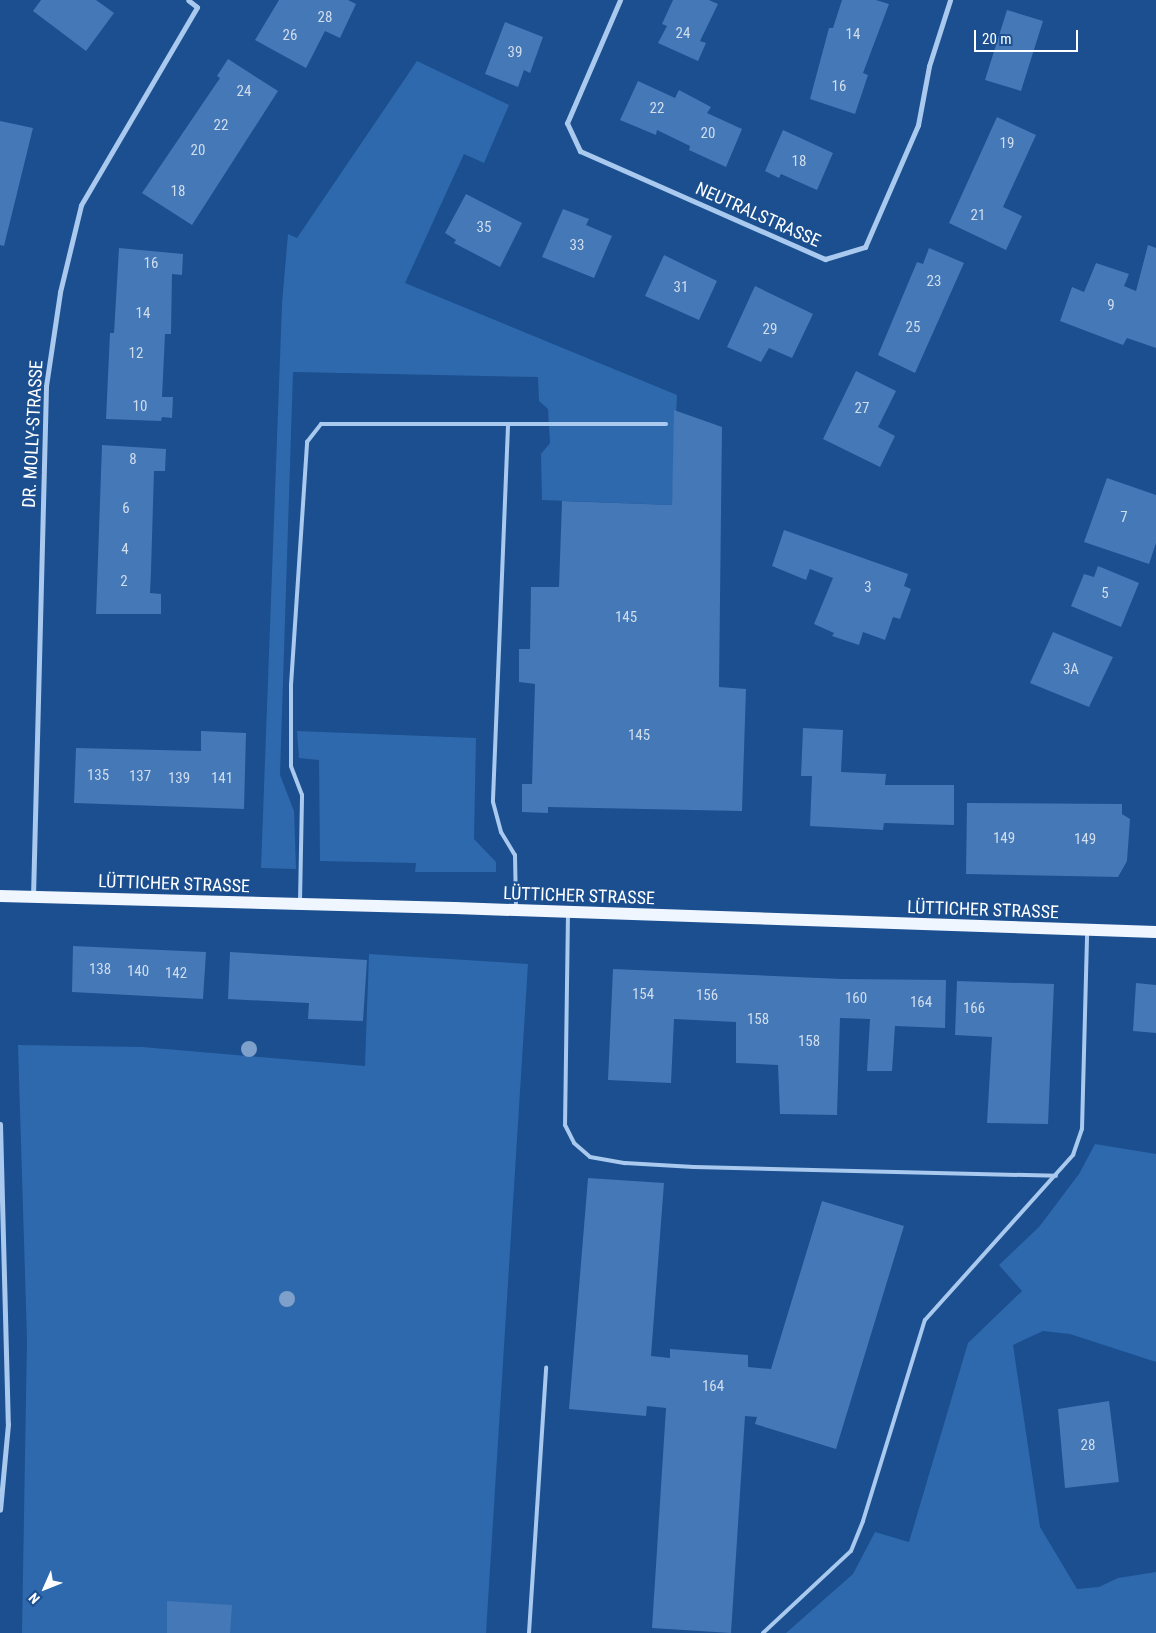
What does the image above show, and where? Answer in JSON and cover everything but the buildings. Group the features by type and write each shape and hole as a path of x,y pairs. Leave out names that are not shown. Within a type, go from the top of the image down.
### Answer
{"main road":[{"name":"LÜTTICHER STRASSE","path":"0,896 516,910 1156,932"}],"street":[{"path":"188,0 197,7"},
{"name":"DR. MOLLY-STRASSE","path":"33,897 46,386 60,292 81,205 202,0"},
{"name":"NEUTRALSTRASSE","path":"620,0 568,123 580,151 825,259 865,247 918,126 929,66 950,0"},
{"path":"0,1124 8,1424 0,1510"}],"lane":[{"path":"300,904 302,794 291,766 292,685 307,442 321,424 508,426 666,424"},
{"path":"508,426 493,802 501,832 514,855 516,910"},
{"path":"568,913 565,1125 574,1143 590,1156 625,1163 694,1167 1057,1176"},
{"path":"763,1633 851,1551 864,1521 925,1320 953,1286 1057,1176 1073,1154 1082,1129 1087,930"},
{"path":"529,1633 546,1368"}],"shaded area":[{"path":"417,61 509,105 484,163 464,154 405,283 677,395 672,505 542,500 541,454 550,443 548,409 539,401 538,377 293,372 280,775 294,811 296,869 261,868 282,304 288,234 297,238"},
{"path":"297,731 476,738 474,839 496,862 496,872 415,872 416,863 320,861 319,760 299,758"},
{"path":"369,954 528,964 486,1633 22,1633 27,1339 18,1045 142,1047 365,1066"},
{"path":"1095,1144 1156,1154 1156,1362 1070,1334 1043,1331 1013,1345 1040,1527 1077,1589 1099,1587 1118,1578 1156,1572 1156,1633 786,1633 853,1574 875,1532 909,1542 968,1343 1022,1291 999,1265 1039,1227 1079,1174"}]}
